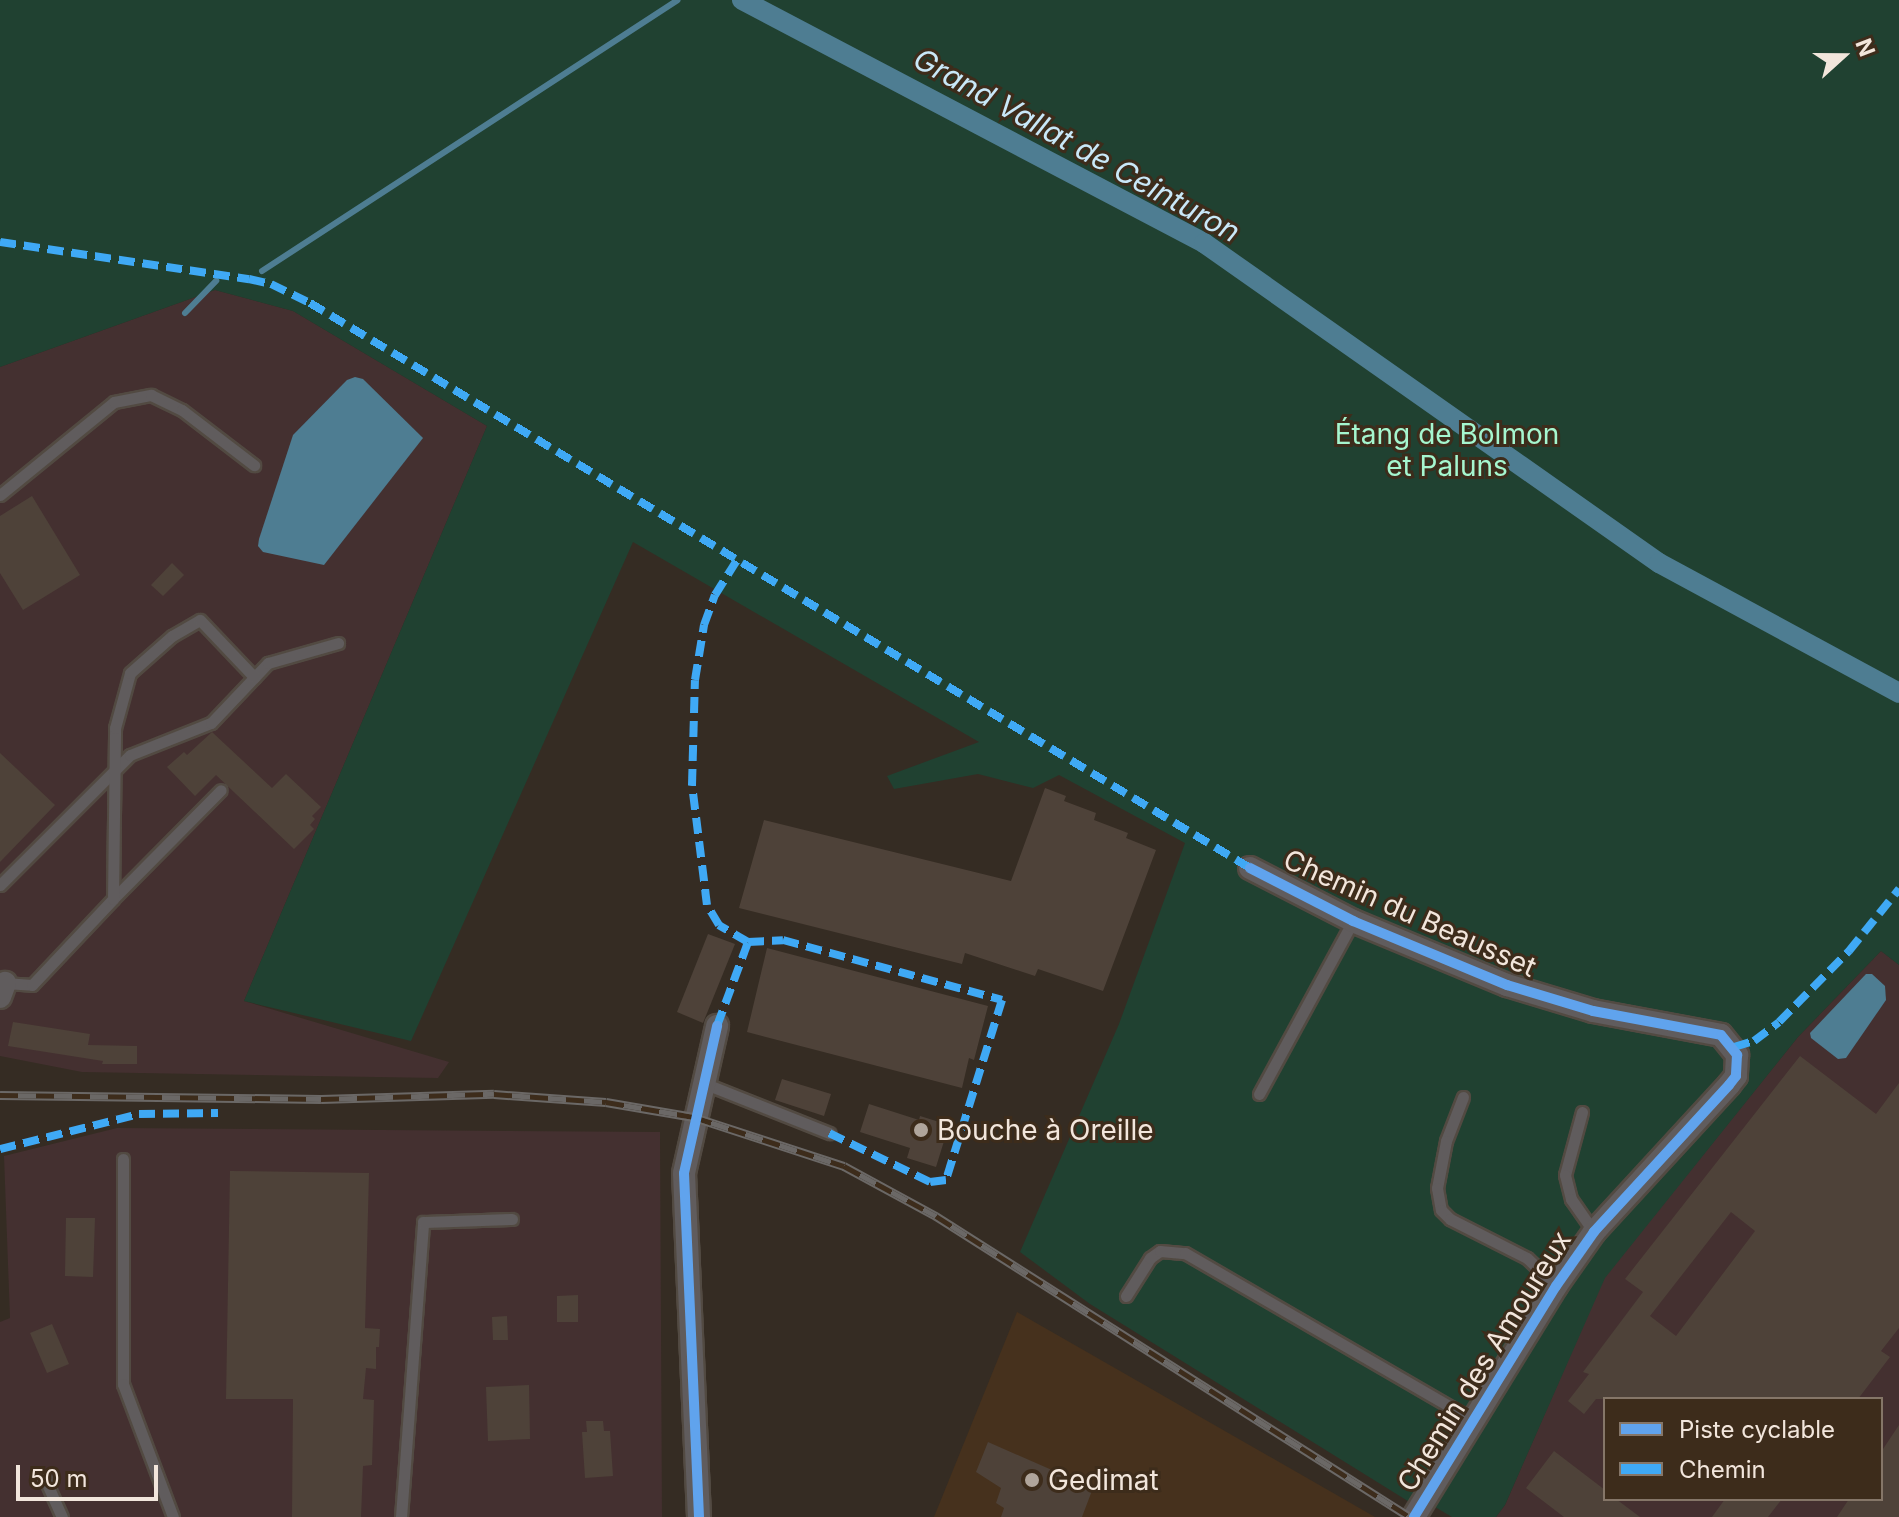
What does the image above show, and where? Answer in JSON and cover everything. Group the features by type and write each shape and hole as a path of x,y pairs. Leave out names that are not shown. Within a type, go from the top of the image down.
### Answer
{"street":[{"name":"Chemin du Beausset","path":"1250,868 1353,921 1531,993 1593,1011 1721,1035 1734,1047"},
{"path":"699,1517 684,1173 717,1026"},
{"name":"Chemin des Amoureux","path":"1414,1517 1556,1286 1594,1232 1729,1085 1738,1066 1734,1047"}],"lane":[{"path":"0,495 114,402 151,395 182,410 254,465"},
{"path":"113,899 112,773 115,728 130,673 172,636 200,620 254,677"},
{"path":"0,885 130,755 211,723 268,663 338,643"},
{"path":"3,990 32,985 221,790"},
{"path":"1259,1094 1353,921"},
{"path":"703,1083 829,1133"},
{"path":"1463,1097 1446,1141 1437,1188 1441,1210 1450,1219 1527,1258 1556,1286"},
{"path":"1582,1112 1565,1175 1580,1217 1594,1232"},
{"path":"123,1159 123,1384 173,1517"},
{"path":"401,1517 423,1222 512,1219"},
{"path":"1126,1296 1150,1258 1160,1251 1185,1253 1473,1420"},
{"path":"44,1477 62,1517"}],"shaded area":[{"path":"215,290 293,311 487,426 244,1001 449,1062 438,1078 82,1072 0,1056 0,367"},
{"path":"1881,951 1899,965 1899,1517 1496,1517 1505,1505 1604,1278 1798,1037"},
{"path":"117,1128 660,1132 662,1517 0,1517 0,1322 10,1318 4,1156"},
{"path":"1017,1312 1375,1517 934,1517"}],"green space":[{"name":"Étang de Bolmon et Paluns","path":"0,0 1899,0 1899,965 1881,951 1798,1037 1605,1278 1505,1505 1496,1517 1452,1517 1430,1504 1411,1503 1090,1304 1020,1252 1119,1024 1185,843 1059,775 1033,788 978,774 894,789 887,776 979,742 633,542 411,1041 244,1001 487,426 293,311 215,290 0,367"}],"water":[{"path":"355,377 363,379 423,438 324,565 263,552 258,546 259,539 293,435 347,380"},
{"path":"1866,974 1872,974 1885,986 1886,1000 1846,1058 1838,1059 1811,1038 1810,1033"}],"building":[{"path":"32,496 80,575 23,610 0,573 0,516"},
{"path":"172,563 184,575 163,596 151,585"},
{"path":"212,732 272,788 286,774 321,807 312,816 315,819 310,825 314,829 294,849 216,775 195,796 167,767 184,752 187,755"},
{"path":"0,753 55,805 0,862"},
{"path":"1045,788 1066,796 1064,801 1096,813 1094,820 1128,833 1126,838 1156,850 1103,991 1038,969 1035,976 965,953 962,964 739,908 764,820 1011,881"},
{"path":"708,934 735,944 703,1023 677,1012"},
{"path":"767,948 988,1006 974,1060 969,1058 962,1088 747,1032"},
{"path":"13,1022 90,1034 88,1045 137,1046 137,1064 102,1064 103,1061 8,1046"},
{"path":"1800,1056 1876,1114 1899,1083 1899,1328 1881,1351 1890,1357 1860,1397 1603,1397 1596,1399 1584,1414 1568,1401 1589,1374 1583,1372 1643,1292 1625,1279","holes":["1731,1212 1755,1231 1676,1336 1650,1316"]},
{"path":"782,1079 831,1094 824,1116 775,1100"},
{"path":"869,1104 919,1120 920,1116 949,1125 936,1167 907,1158 910,1148 860,1132"},
{"path":"230,1171 369,1173 365,1328 380,1329 376,1369 366,1368 363,1399 374,1400 372,1465 363,1466 361,1517 292,1517 293,1399 226,1399"},
{"path":"66,1218 95,1218 93,1277 65,1276"},
{"path":"578,1295 578,1322 557,1322 557,1296"},
{"path":"507,1316 508,1340 493,1340 492,1317"},
{"path":"52,1324 69,1364 47,1373 30,1333"},
{"path":"529,1385 530,1439 488,1441 486,1387"},
{"path":"586,1421 603,1421 604,1431 610,1431 613,1476 585,1478 582,1432 587,1432"},
{"path":"1899,1425 1899,1517 1837,1517 1848,1501 1883,1501 1883,1449"},
{"name":"Gedimat","path":"988,1442 1093,1488 1082,1517 1001,1517 1004,1508 996,1503 1001,1488 976,1472"},
{"path":"1554,1451 1603,1488 1603,1501 1619,1501 1640,1517 1564,1517 1526,1488"},
{"path":"1724,1501 1780,1501 1768,1517 1712,1517"}],"waterway":[{"path":"262,271 678,0"},
{"name":"Grand Vallat de Ceinturon","path":"742,0 1204,243 1659,563 1899,693"},
{"path":"185,313 216,281"}],"railway":[{"path":"0,1095 321,1099 494,1094 606,1102 694,1117 844,1166 936,1216 1410,1517"}],"marked path":[{"path":"0,242 249,279 271,284 310,303 1250,868"},
{"path":"717,1026 748,942 719,925 707,905 692,785 695,680 704,625 715,595 737,560"},
{"path":"1734,1047 1754,1041 1779,1022 1849,951 1899,889"},
{"path":"748,942 783,940 1002,1000 946,1180 930,1182 829,1133"},
{"path":"0,1149 139,1114 218,1113"}],"cycle path":[{"path":"1250,868 1353,921 1507,985 1593,1011 1721,1035 1737,1055 1736,1076 1729,1085 1594,1232 1556,1286 1414,1517"},
{"path":"699,1517 684,1173 717,1026"}],"place":[{"name":"Bouche à Oreille","path":"921,1130"},
{"name":"Gedimat","path":"1032,1480"}]}
